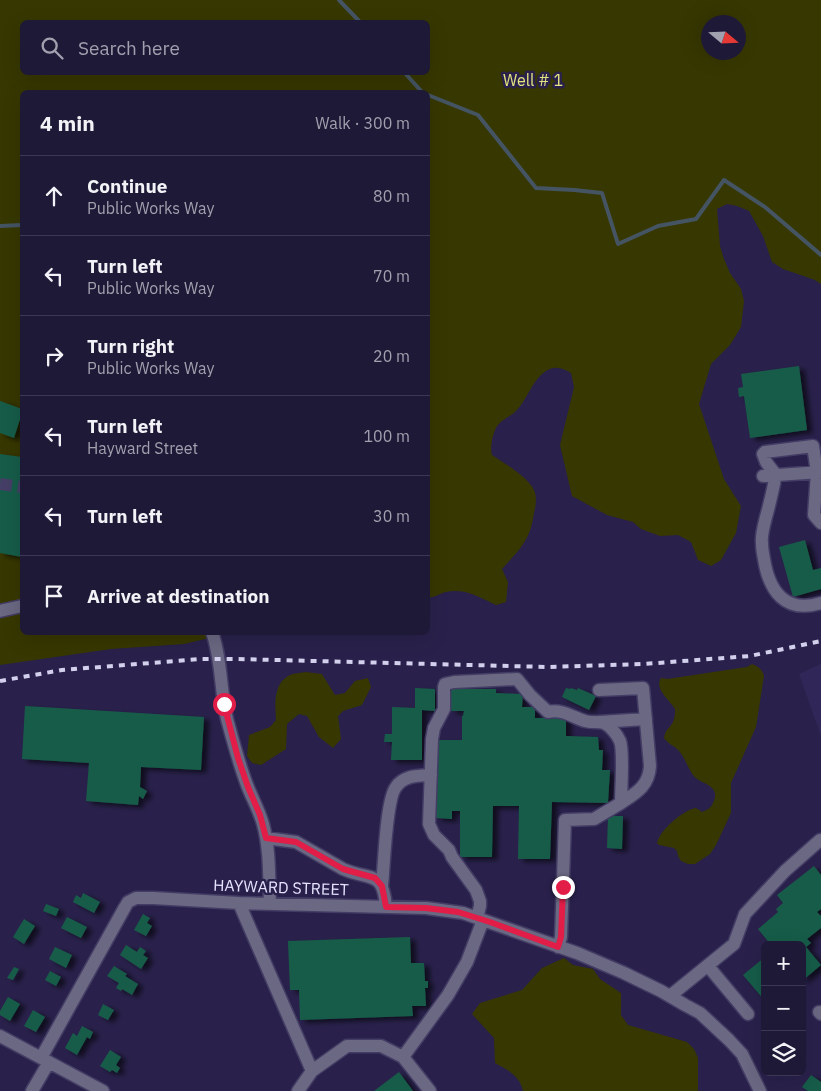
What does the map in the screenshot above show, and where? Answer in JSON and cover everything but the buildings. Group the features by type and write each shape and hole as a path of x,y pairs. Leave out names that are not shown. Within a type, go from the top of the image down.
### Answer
{"street":[{"path":"821,523 814,515 819,472 813,446 765,452 763,454 770,475 762,542 766,573 781,598 788,603 812,606 821,603"},
{"path":"770,475 819,472"},
{"path":"0,611 20,606"},
{"path":"213,635 218,650 224,704 232,738 248,787 260,815 266,838 270,904"},
{"path":"403,1057 448,995 468,962 480,919 480,901 476,890 449,850 434,835 429,824 432,739 436,724 444,709 445,684 517,679 548,712 563,712 585,721 646,719"},
{"path":"558,947 561,937 565,820 594,819 633,795 648,779 650,766 643,688 599,690"},
{"path":"600,722 611,729 620,741 621,803"},
{"path":"386,907 382,886 392,793 395,787 404,780 413,776 431,775"},
{"path":"266,838 296,842 343,869 375,878 382,886"},
{"path":"670,996 734,944 746,914 785,871 820,840"},
{"name":"HAYWARD STREET","path":"32,1091 45,1060 128,902 136,898 442,909 458,912 577,953 700,1012 742,1054 760,1091"},
{"path":"239,903 312,1071"},
{"path":"708,966 748,1014"},
{"path":"0,1036 103,1091"},
{"path":"298,1091 312,1071 347,1046 381,1046 403,1057 430,1091"}],"shaded area":[{"path":"821,664 821,736 799,674"}],"green space":[{"name":"Well # 1","path":"0,0 821,0 821,284 815,280 783,269 772,262 763,236 749,211 727,204 717,209 720,246 730,273 741,289 744,301 741,327 730,345 711,364 699,404 724,479 741,506 736,533 721,560 711,566 698,560 691,542 678,535 660,536 641,529 633,522 607,515 572,496 560,445 574,387 571,373 553,368 537,379 520,406 498,425 492,438 492,455 527,480 534,490 536,498 532,523 527,538 502,569 508,582 506,602 496,605 472,594 460,591 446,592 430,597 430,90 20,90 20,635 222,635 184,644 111,649 0,665"},
{"path":"752,664 760,669 764,676 756,727 731,783 731,813 710,854 695,864 688,864 681,861 674,848 657,843 667,827 685,812 696,808 702,812 710,808 715,792 693,775 679,751 664,738 674,720 675,709 663,694 659,682 661,678 667,679 747,667"},
{"path":"306,672 322,674 335,695 345,693 355,681 368,678 371,687 362,705 343,711 338,716 341,739 333,748 319,737 307,716 299,714 287,724 286,749 261,765 252,763 247,756 249,735 270,727 276,720 276,695 280,683 292,674"},
{"path":"564,958 573,965 593,969 600,979 621,993 621,1015 628,1025 687,1042 694,1049 698,1058 698,1091 523,1091 516,1077 495,1063 494,1038 472,1014 480,1003 522,990 542,968"}],"waterway":[{"path":"339,0 358,20"},
{"path":"407,75 420,90"},
{"path":"430,96 478,115 536,188 602,193 618,244 658,226 696,219 724,180 765,207 821,255"},
{"path":"0,226 20,225"}],"tunnel":[{"path":"0,484 20,487"}],"railway":[{"path":"0,681 62,670 201,659 548,667 644,664 750,656 821,641"}],"route":[{"path":"224,704 238,758 258,808 266,838 296,842 343,869 375,878 382,886 386,907 442,909 458,912 558,947 561,937 563,887"}]}
